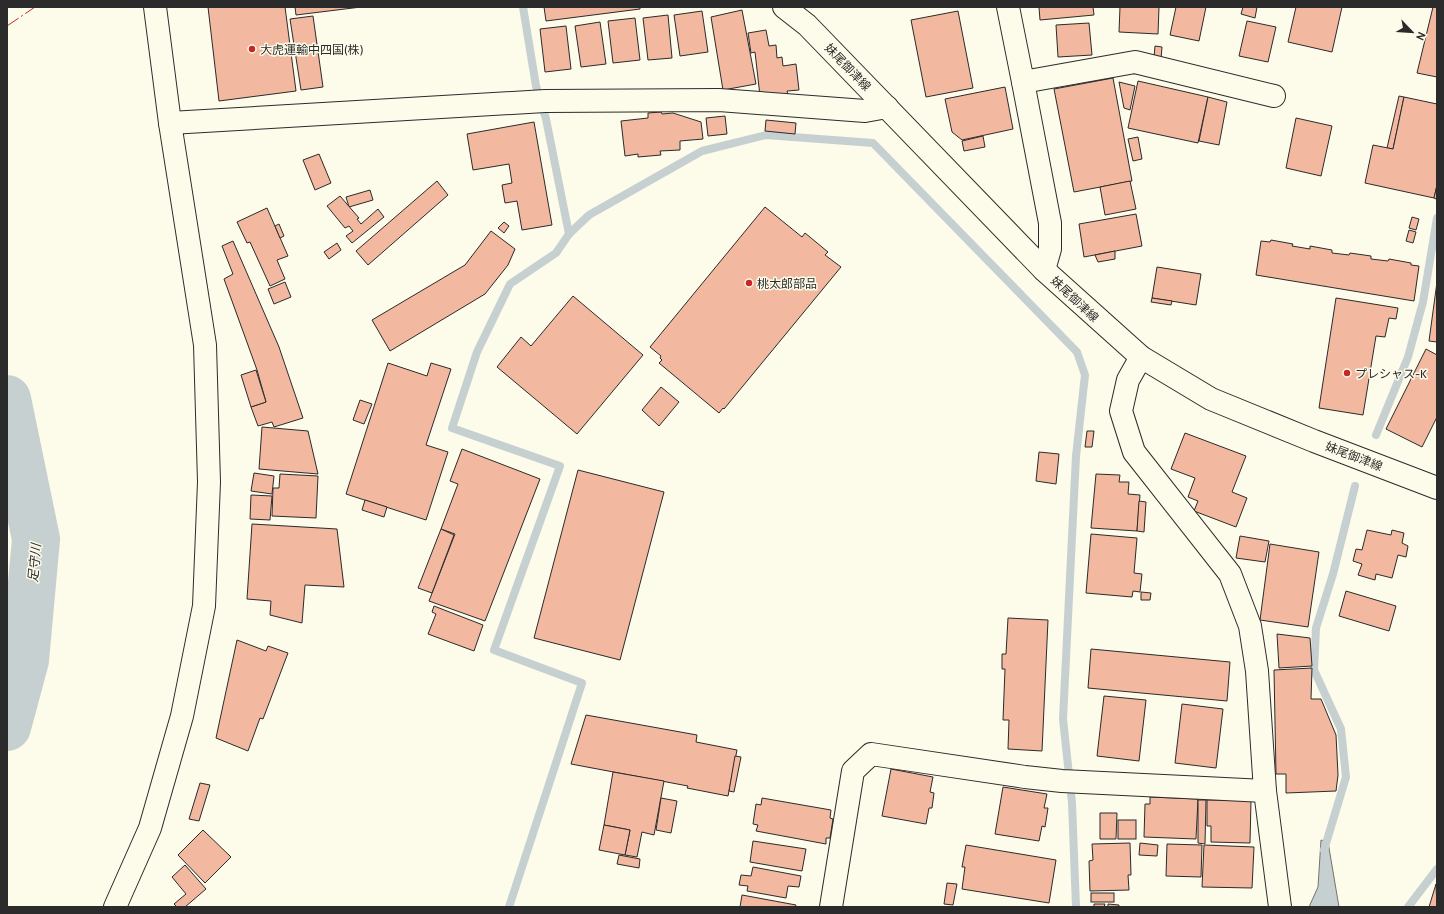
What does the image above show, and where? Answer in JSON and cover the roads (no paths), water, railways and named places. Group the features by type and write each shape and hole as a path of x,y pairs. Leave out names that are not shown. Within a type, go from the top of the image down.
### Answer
{"street":[{"path":"115,907 150,828 182,716 204,606 209,482 205,345 170,123 155,7"},
{"name":"妹尾御津線","path":"784,7 807,25 1044,270 1141,358 1211,399 1437,488"},
{"path":"1008,7 1050,223 1050,249 1044,270"},
{"path":"1023,82 1135,62 1274,96"},
{"path":"170,123 539,101 719,100 865,111 887,107"},
{"path":"1141,358 1128,380 1121,411 1134,452 1230,574 1250,626 1257,671 1265,791 1280,907"},
{"path":"831,907 853,771 871,754 1025,777 1072,782 1265,791"}],"waterway":[{"path":"523,7 536,86 546,119 569,234"},
{"path":"509,907 582,683 494,650 560,466 452,428 477,352 510,284 556,253 569,234 589,215 702,151 766,135 873,143 1077,352 1085,375 1076,456 1063,719 1072,803 1076,907"},
{"path":"1376,435 1408,357 1423,302 1437,218"},
{"name":"足守川","path":"7,399 36,539 25,660 7,727"},
{"path":"1324,850 1346,777 1341,729 1314,670 1316,628 1333,574 1355,486"},
{"path":"1408,907 1437,869"}],"place":[{"name":"大虎運輸中四国(株)","path":"252,49"},
{"name":"桃太郎部品","path":"749,283"},
{"name":"プレシャス-K","path":"1347,373"}]}
